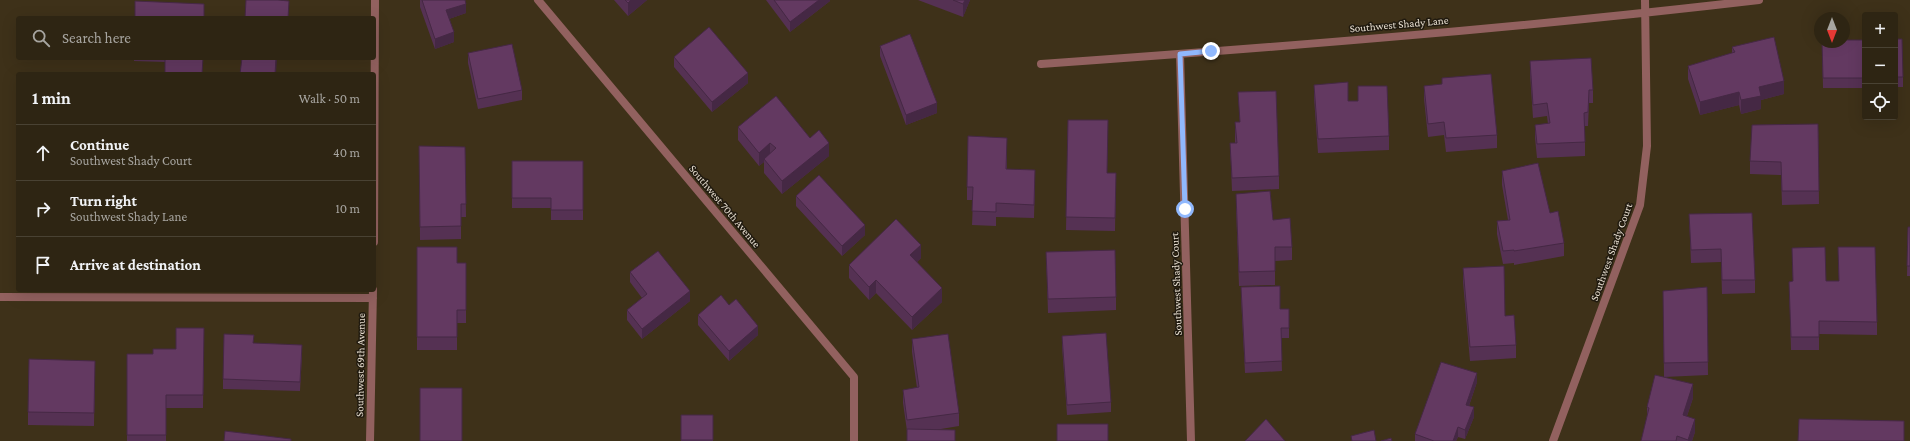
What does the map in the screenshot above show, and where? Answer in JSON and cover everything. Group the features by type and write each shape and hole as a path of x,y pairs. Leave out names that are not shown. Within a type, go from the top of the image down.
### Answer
{"street":[{"path":"375,0 375,16"},
{"name":"Southwest 70th Avenue","path":"538,0 854,377 854,441"},
{"name":"Southwest Shady Court","path":"1553,441 1640,205 1647,146 1645,0"},
{"name":"Southwest Shady Lane","path":"1041,64 1180,54 1645,14 1759,0"},
{"name":"Southwest Shady Court","path":"1180,54 1191,441"},
{"path":"375,60 375,72"},
{"path":"0,297 373,294"},
{"name":"Southwest 69th Avenue","path":"370,441 373,294"}],"building":[{"path":"246,0 289,1 288,16 245,16"},
{"path":"422,0 465,0 466,4 446,10 454,32 435,39"},
{"path":"774,0 819,0 790,22"},
{"path":"953,0 965,0 963,4"},
{"path":"135,1 204,4 204,16 135,16"},
{"path":"709,27 748,73 712,102 674,57"},
{"path":"910,34 937,103 906,115 880,46"},
{"path":"1774,37 1784,81 1759,87 1761,96 1741,100 1739,92 1700,102 1688,66 1735,52 1732,47"},
{"path":"1898,39 1902,39 1903,77 1898,77"},
{"path":"1850,40 1862,40 1862,78 1823,78 1822,48 1850,48"},
{"path":"512,44 522,90 478,99 468,53"},
{"path":"1591,58 1593,90 1589,90 1588,112 1584,113 1585,142 1537,144 1535,125 1550,123 1547,103 1533,105 1530,61"},
{"path":"165,60 203,60 202,72 165,72"},
{"path":"242,60 276,60 275,72 240,72"},
{"path":"1491,74 1497,135 1446,138 1444,122 1428,124 1424,86 1442,84 1442,78"},
{"path":"1348,82 1348,101 1358,101 1358,86 1387,86 1389,136 1318,139 1314,85"},
{"path":"1276,91 1279,176 1232,178 1230,143 1237,143 1235,122 1240,122 1238,92"},
{"path":"776,96 810,138 819,130 829,143 782,181 764,159 776,148 770,143 759,153 738,127"},
{"path":"1068,120 1108,120 1107,173 1116,173 1115,218 1066,217"},
{"path":"1818,124 1819,191 1782,191 1781,162 1750,161 1752,125"},
{"path":"968,136 1007,138 1006,169 1035,170 1034,205 996,203 996,212 972,211 973,187 967,187"},
{"path":"419,146 465,147 466,204 461,204 461,226 420,227"},
{"path":"512,161 583,161 583,210 551,210 551,198 512,198"},
{"path":"1538,163 1550,213 1558,211 1564,243 1514,251 1503,251 1497,221 1510,220 1502,171"},
{"path":"819,175 865,225 842,246 796,196"},
{"path":"1270,191 1273,220 1290,218 1292,247 1275,247 1275,271 1239,272 1236,194"},
{"path":"1752,213 1755,280 1722,280 1721,249 1691,250 1689,214"},
{"path":"896,219 921,245 910,255 942,288 912,317 876,280 869,287 849,265"},
{"path":"1908,227 1910,227 1910,266 1907,266"},
{"path":"417,247 457,247 457,263 466,263 466,310 457,310 457,337 417,337"},
{"path":"1825,247 1826,281 1839,281 1838,247 1875,247 1877,322 1819,321 1819,337 1791,337 1789,282 1793,281 1792,248"},
{"path":"1115,250 1116,297 1048,299 1046,252"},
{"path":"658,251 690,291 642,329 627,310 647,294 630,272"},
{"path":"1504,266 1505,316 1514,315 1516,345 1470,347 1463,268"},
{"path":"1280,286 1280,309 1289,309 1289,328 1281,328 1282,361 1245,363 1241,287"},
{"path":"1707,287 1708,362 1664,363 1663,291"},
{"path":"721,295 729,305 736,299 758,326 729,351 698,315"},
{"path":"176,328 204,328 203,395 166,395 166,435 127,435 127,354 153,354 153,349 176,349"},
{"path":"1106,333 1111,402 1067,405 1062,336"},
{"path":"224,334 254,335 253,343 302,345 300,382 223,379"},
{"path":"948,334 959,413 907,420 903,390 919,387 912,339"},
{"path":"29,359 95,361 94,413 28,412"},
{"path":"1441,362 1477,373 1466,405 1474,407 1465,430 1458,427 1453,441 1434,441 1415,434"},
{"path":"1655,375 1693,384 1683,415 1695,419 1688,440 1677,436 1676,441 1641,441"},
{"path":"420,388 462,388 462,441 420,441"},
{"path":"681,415 713,415 713,440 681,440"},
{"path":"1266,419 1285,441 1245,441"},
{"path":"1799,419 1904,421 1904,441 1798,441"},
{"path":"1057,424 1108,424 1108,441 1057,441"},
{"path":"907,429 955,430 955,441 907,441"},
{"path":"1374,430 1376,441 1352,441 1351,436"},
{"path":"225,431 291,439 291,441 224,441"},
{"path":"1391,438 1392,441 1381,441"}],"route":[{"path":"1185,209 1180,54 1211,51"}]}
